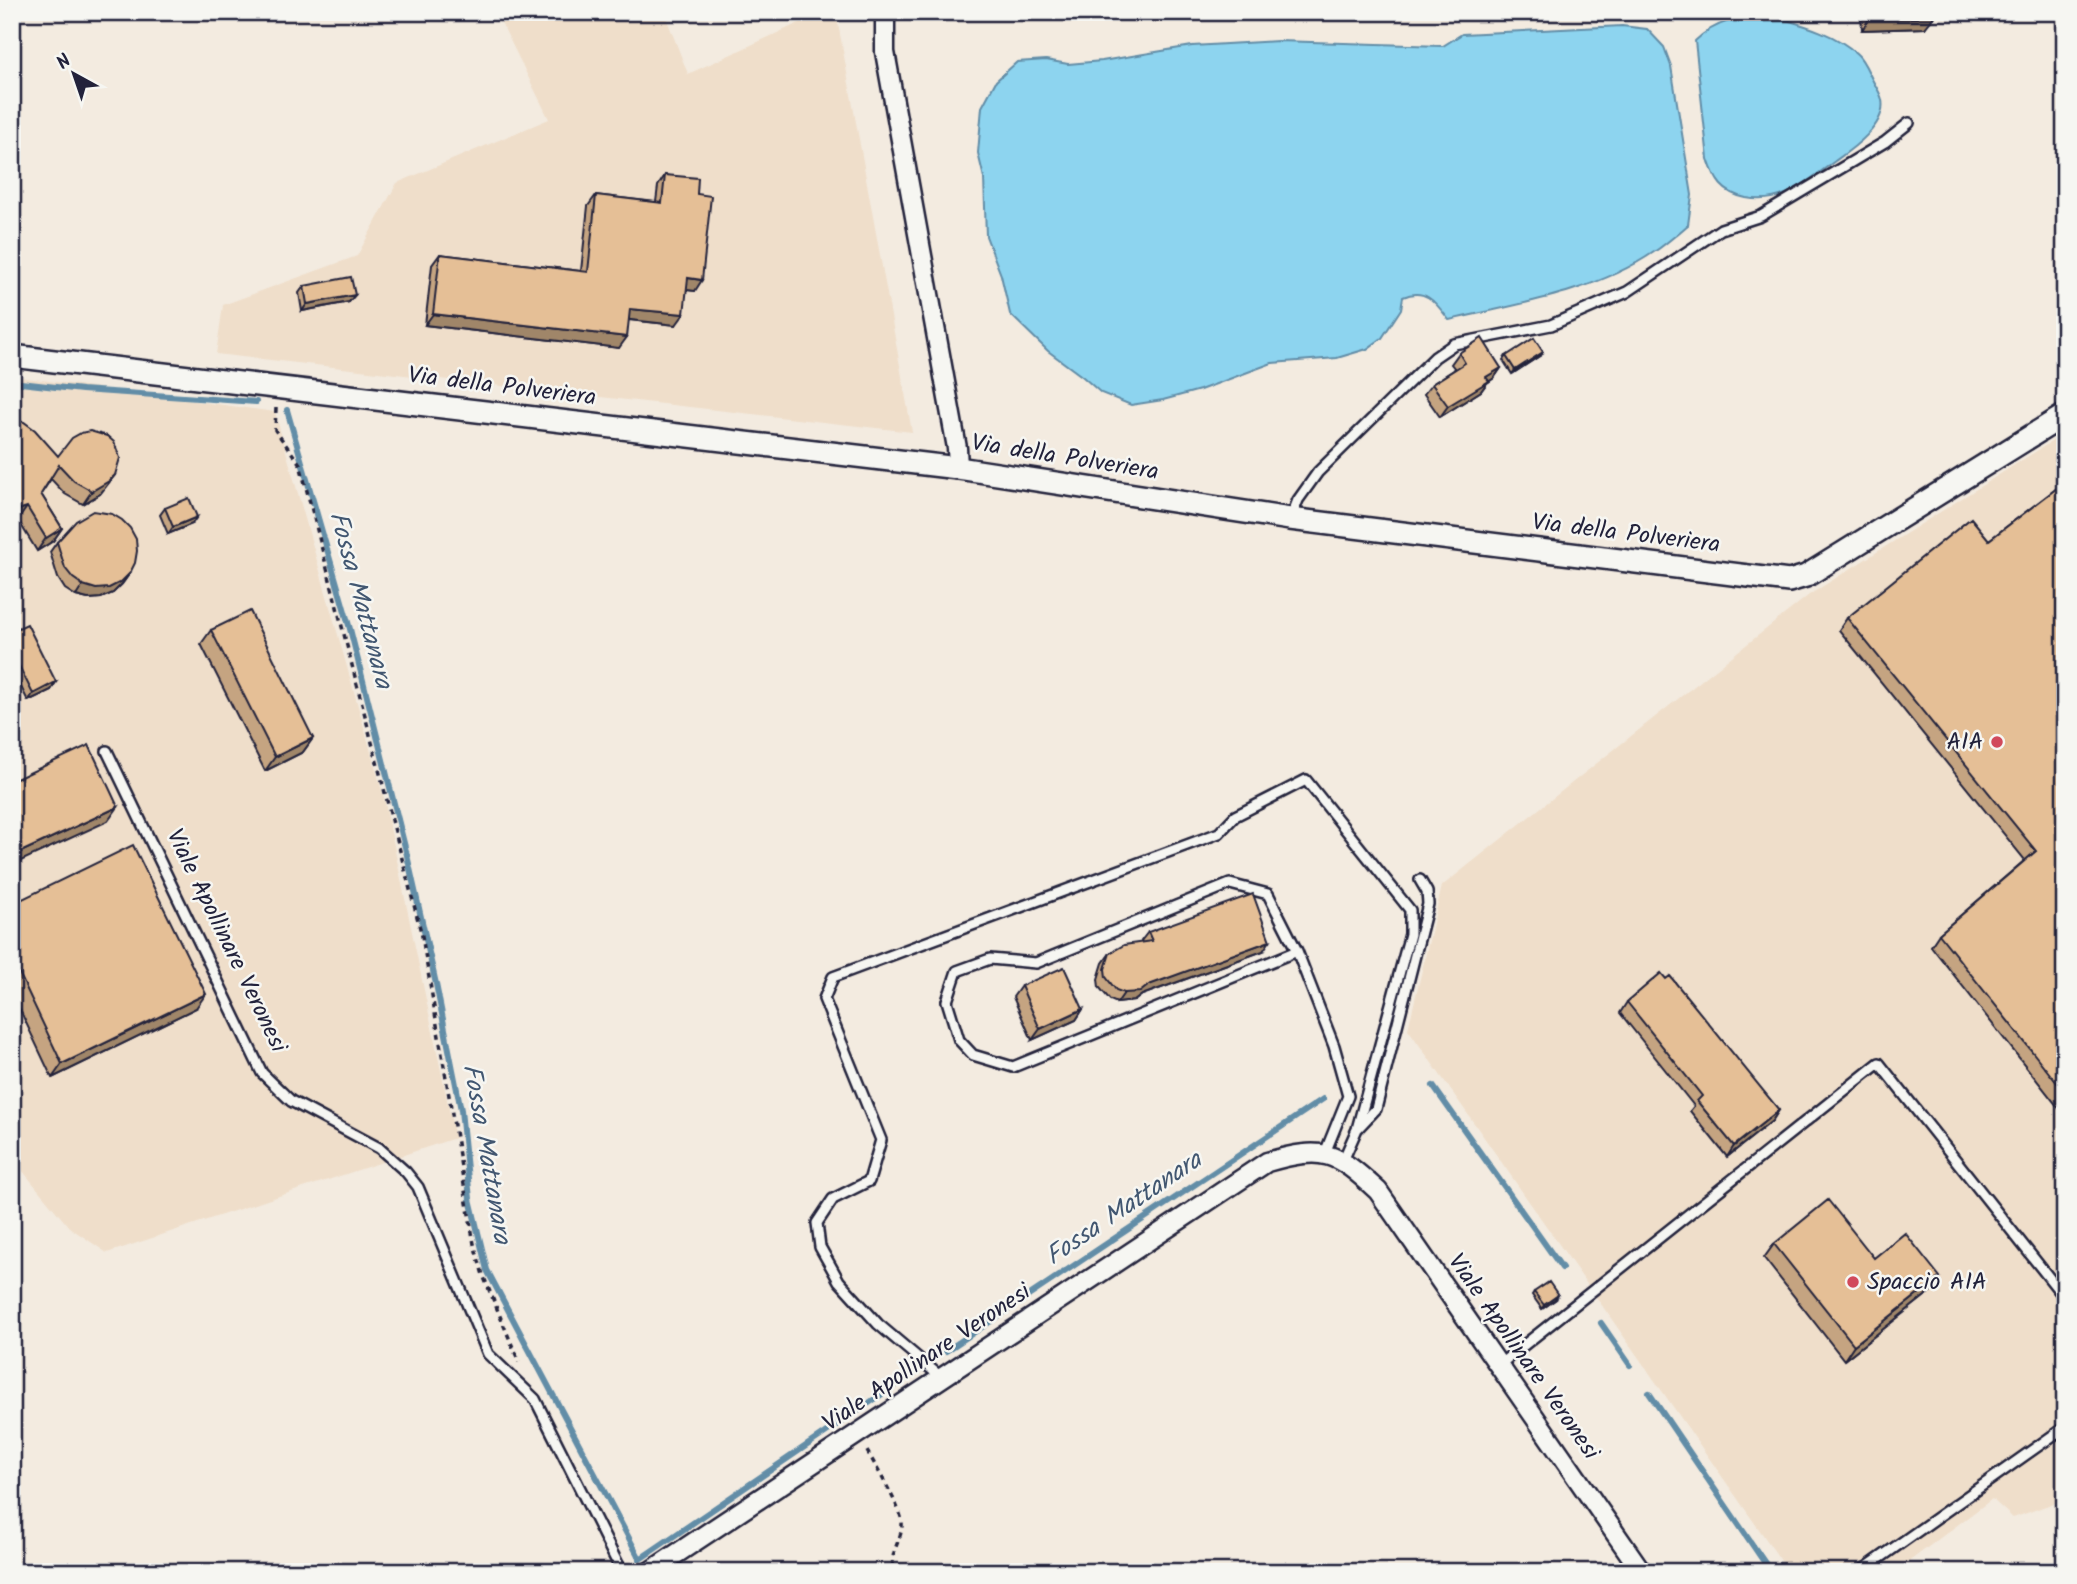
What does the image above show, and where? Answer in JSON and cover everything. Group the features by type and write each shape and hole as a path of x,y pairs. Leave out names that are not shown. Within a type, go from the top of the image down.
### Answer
{"street":[{"path":"885,12 885,52 957,448 958,468"},
{"name":"Via della Polveriera","path":"12,356 958,468 1290,519 1795,581 2065,415"},
{"name":"Viale Apollinare Veronesi","path":"649,1572 1267,1162 1300,1153 1325,1153 1353,1168 1378,1191 1642,1572"}],"lane":[{"path":"1290,519 1298,500 1318,472 1434,357 1454,344 1551,324 1627,292 1721,229 1761,216 1885,142 1909,123"},
{"name":"Viale Apollinare Veronesi","path":"107,751 262,1073 291,1101 379,1148 406,1172 418,1187 488,1354 535,1399 622,1572"},
{"path":"942,1378 878,1324 839,1281 820,1247 817,1223 833,1199 869,1181 881,1140 824,999 833,977 1219,832 1235,816 1306,780 1410,910 1410,933 1357,1129 1342,1163"},
{"path":"1357,1129 1376,1109 1428,904 1427,891 1420,880"},
{"path":"1297,951 1013,1068 973,1055 959,1040 947,1000 957,971 990,959 1036,963 1230,884 1268,894 1297,951 1334,1046 1348,1096 1325,1153"},
{"path":"1499,1365 1878,1063 2065,1298"},
{"path":"1860,1572 2065,1427"}],"path":[{"path":"276,387 275,430 300,464 422,936 474,1244 482,1275 519,1362"},
{"path":"858,1434 885,1482 902,1522 891,1562 894,1572"}],"shaded area":[{"path":"496,12 664,12 688,74 823,12 836,12 912,432 216,354 223,305 357,256 397,183 549,119"},
{"path":"12,376 275,412 384,798 455,1138 107,1253 69,1227 12,1158"},
{"name":"AIA","path":"2065,433 2065,1499 2013,1518 1992,1499 1895,1572 1789,1572 1408,1029 1442,886 1809,595"}],"water":[{"path":"1769,15 1827,34 1848,46 1864,63 1880,93 1882,109 1867,135 1814,177 1783,195 1760,199 1746,198 1725,189 1708,159 1695,41 1720,24"},
{"path":"1622,26 1647,29 1664,47 1671,66 1692,195 1688,225 1654,252 1606,278 1555,295 1449,320 1430,298 1411,294 1403,297 1401,309 1382,338 1367,349 1337,358 1272,363 1200,390 1131,405 1101,393 1048,351 1010,314 1001,275 986,236 984,178 978,153 982,107 996,81 1017,62 1046,60 1068,64 1192,46 1278,41 1443,46 1462,34"}],"building":[{"path":"1869,12 1933,12 1933,18 1869,19"},
{"path":"665,175 698,178 697,194 711,196 702,280 688,278 684,314 630,309 627,337 433,314 440,254 588,272 596,195 662,203"},
{"path":"351,277 355,295 307,304 304,286"},
{"path":"1482,338 1501,368 1486,377 1489,381 1448,406 1432,384 1465,363 1459,353"},
{"path":"1534,338 1543,352 1515,370 1506,356"},
{"path":"12,419 24,422 35,430 58,456 72,438 90,431 107,436 114,442 120,458 115,475 92,491 74,481 59,465 41,494 62,528 46,538 27,507 12,512"},
{"name":"AIA","path":"2065,482 2065,1093 1939,934 2036,851 1847,618 1971,518 1989,540"},
{"path":"189,498 197,517 173,527 165,508"},
{"path":"93,511 112,514 122,520 136,539 135,563 130,573 109,588 96,589 73,578 65,568 57,542 76,521"},
{"path":"250,611 313,738 275,757 211,630"},
{"path":"27,624 56,682 33,694 12,652 12,631"},
{"path":"89,745 118,807 12,856 12,781"},
{"path":"133,845 206,994 62,1064 12,958 12,904"},
{"path":"1253,894 1270,941 1149,985 1140,992 1124,993 1116,990 1106,977 1105,969 1110,953 1124,945 1152,941 1148,932"},
{"path":"1064,967 1083,1009 1040,1029 1021,986"},
{"path":"1661,973 1666,979 1670,976 1779,1110 1734,1146 1697,1101 1702,1096 1627,1002"},
{"name":"Spaccio AIA","path":"1828,1200 1874,1258 1905,1233 1940,1277 1854,1345 1774,1244"},
{"path":"1549,1282 1558,1295 1544,1305 1534,1292"}],"waterway":[{"name":"Fossa Mattanara","path":"12,382 82,390 256,402"},
{"name":"Fossa Mattanara","path":"287,410 350,629 407,855 461,1110 470,1199 487,1270 640,1559 910,1375"},
{"name":"Fossa Mattanara","path":"1433,1086 1562,1268"},
{"name":"Fossa Mattanara","path":"946,1351 1323,1099"},
{"name":"Fossa Mattanara","path":"1601,1323 1630,1365"},
{"name":"Fossa Mattanara","path":"1649,1393 1771,1572"}],"place":[{"name":"AIA","path":"1997,742"},
{"name":"Spaccio AIA","path":"1853,1282"}]}
